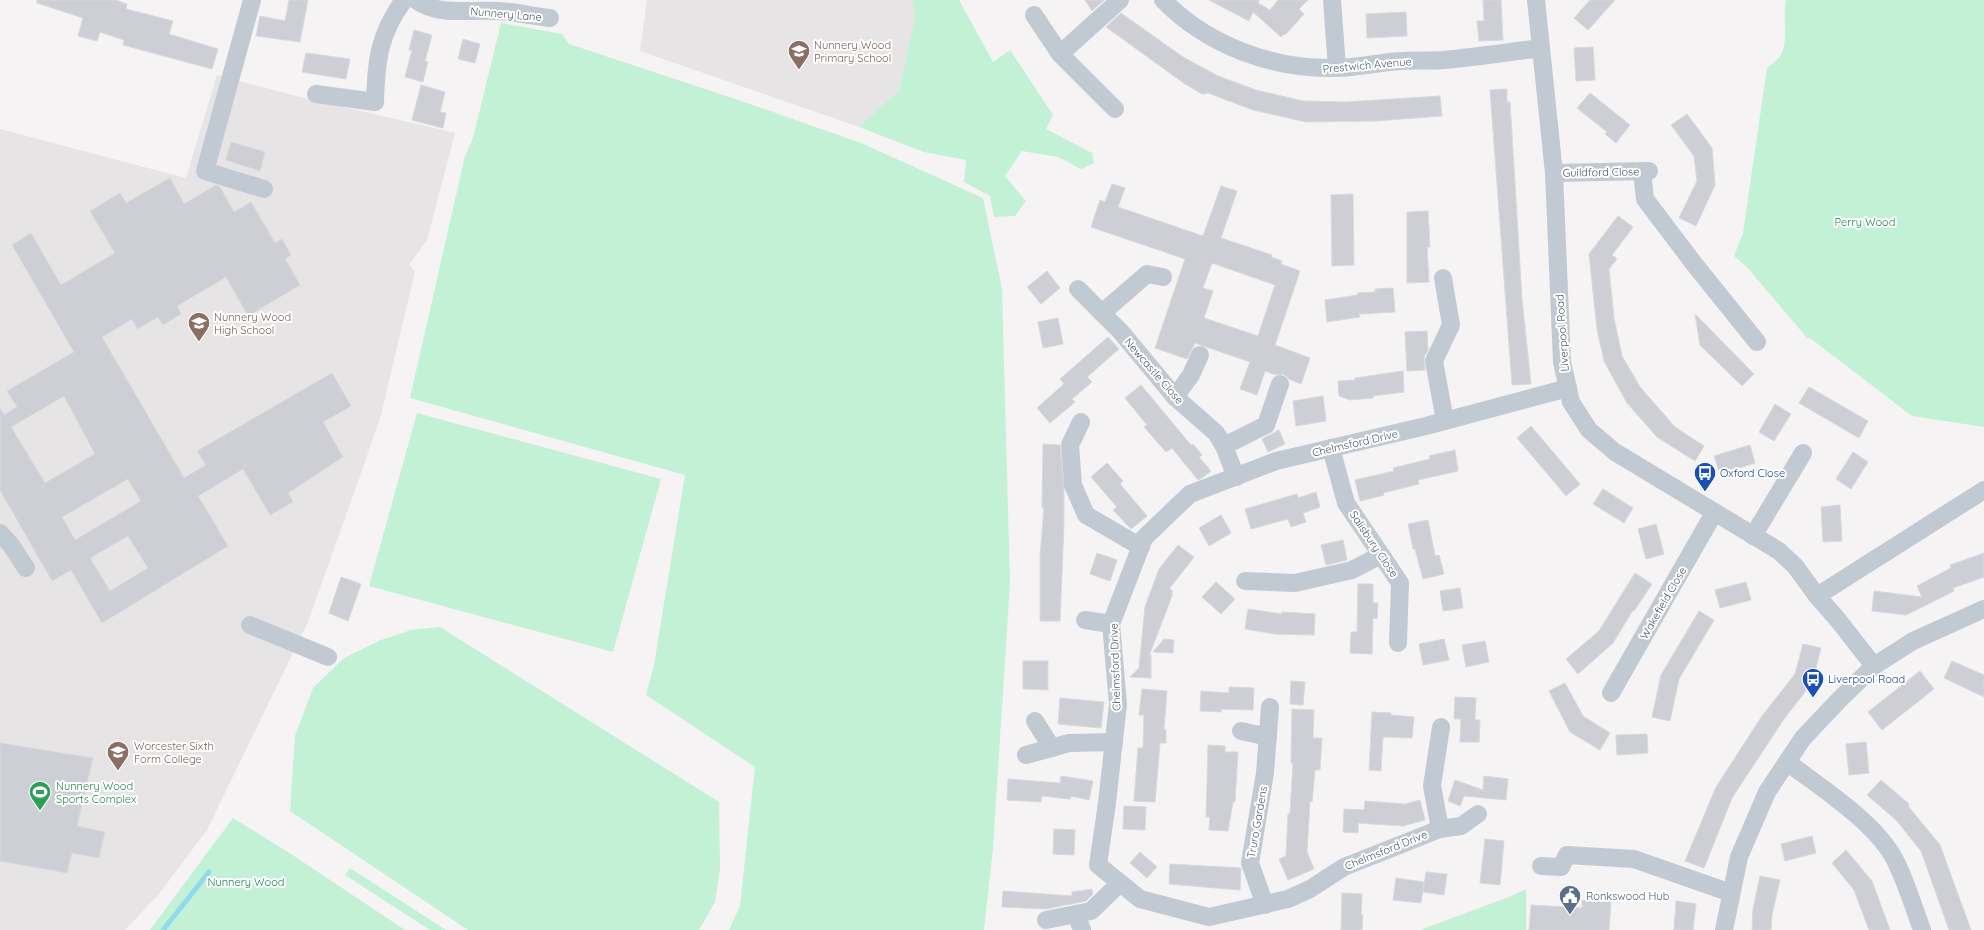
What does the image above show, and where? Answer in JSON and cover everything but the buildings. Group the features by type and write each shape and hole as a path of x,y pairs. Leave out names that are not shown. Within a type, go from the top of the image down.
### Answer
{"street":[{"path":"252,0 205,171 264,189"},
{"path":"316,94 375,102 376,74 385,32 391,18 404,0"},
{"name":"Nunnery Lane","path":"416,0 422,4 446,10 498,11 550,18"},
{"path":"1060,54 1120,0"},
{"name":"Prestwich Avenue","path":"1163,0 1193,25 1223,44 1249,55 1283,64 1310,68 1337,68 1402,61 1443,60 1541,48"},
{"path":"1332,0 1337,68"},
{"name":"Liverpool Road","path":"1536,0 1554,173 1562,362 1571,402 1589,430 1615,452 1779,551 1795,566 1817,596 1874,666"},
{"path":"1034,15 1060,54 1115,109"},
{"name":"Guildford Close","path":"1554,173 1645,171 1645,199 1695,266 1757,342"},
{"path":"1102,313 1147,274 1163,277"},
{"path":"1443,278 1451,325 1434,361 1445,421"},
{"name":"Newcastle Close","path":"1078,288 1121,332 1175,397 1216,433 1224,446 1236,477"},
{"path":"1175,397 1191,375 1200,355"},
{"path":"1224,446 1266,425 1280,384"},
{"name":"Chelmsford Drive","path":"1478,814 1461,826 1440,829 1344,867 1310,890 1288,900 1209,917 1140,900 1098,865 1118,704 1111,624 1144,538 1190,494 1276,462 1445,421 1568,388"},
{"path":"1081,422 1070,445 1073,485 1086,515 1140,547"},
{"name":"Salisbury Close","path":"1332,448 1346,502 1400,583 1398,643"},
{"path":"1753,536 1803,453"},
{"path":"1817,596 1984,490"},
{"name":"Wakefield Close","path":"1611,693 1714,513"},
{"path":"0,533 11,545 26,568"},
{"path":"1245,581 1294,583 1352,570 1381,555"},
{"path":"1724,930 1739,857 1767,792 1786,762 1804,738 1839,700 1874,666 1913,641 1984,609"},
{"path":"1085,620 1111,624"},
{"path":"250,625 328,657"},
{"name":"Truro Gardens","path":"1265,905 1250,863 1266,773 1270,707"},
{"path":"1035,721 1052,748"},
{"path":"1440,829 1432,786 1441,727"},
{"path":"1240,731 1268,737"},
{"path":"1026,754 1069,743 1114,742"},
{"path":"1786,762 1857,816 1881,840 1897,863 1922,930"},
{"path":"1541,866 1561,866 1567,855 1608,856 1634,859 1731,893"},
{"path":"1046,920 1079,922 1120,883"}],"shaded area":[{"name":"Nunnery Wood Primary School","path":"647,0 913,0 915,17 899,90 859,127 640,51"},
{"name":"Nunnery Wood High School","path":"217,75 292,95 455,133 427,240 409,265 415,271 381,415 359,479 308,622 207,830 159,894 125,930 0,930 0,129 186,178"}],"green space":[{"path":"912,0 959,0 993,62 1010,50 1053,115 1046,129 1092,153 1094,163 1081,169 1058,157 1022,151 1005,176 1026,201 1015,216 994,217 990,196 964,182 966,160 924,152 859,127 899,90 915,17"},
{"name":"Perry Wood","path":"1786,0 1984,0 1984,427 1912,416 1810,338 1808,339 1746,266 1734,256 1743,233 1767,68 1779,58 1784,44"},
{"path":"501,23 562,34 569,44 744,102 861,143 983,198 1002,289 1010,583 993,848 984,930 729,930 740,906 755,767 646,695 654,665 685,475 410,398 465,156 473,138"},
{"path":"417,413 661,479 613,652 369,586"},
{"path":"440,627 719,802 720,869 715,902 699,930 468,930 290,811 295,736 313,688 344,658 381,640 411,630"},
{"name":"Nunnery Wood","path":"233,818 291,854 405,930 150,930"},
{"path":"350,868 446,930 430,930 345,875"},
{"path":"1526,889 1526,930 1420,930 1509,897"}],"waterway":[{"path":"163,930 209,872"}],"place":[{"name":"Nunnery Wood Primary School","path":"799,70"},
{"name":"Nunnery Wood High School","path":"199,342"},
{"name":"Oxford Close","path":"1705,492"},
{"name":"Liverpool Road","path":"1813,698"},
{"name":"Worcester Sixth Form College","path":"118,772"},
{"name":"Nunnery Wood Sports Complex","path":"40,812"},
{"name":"Ronkswood Hub","path":"1570,916"}]}
